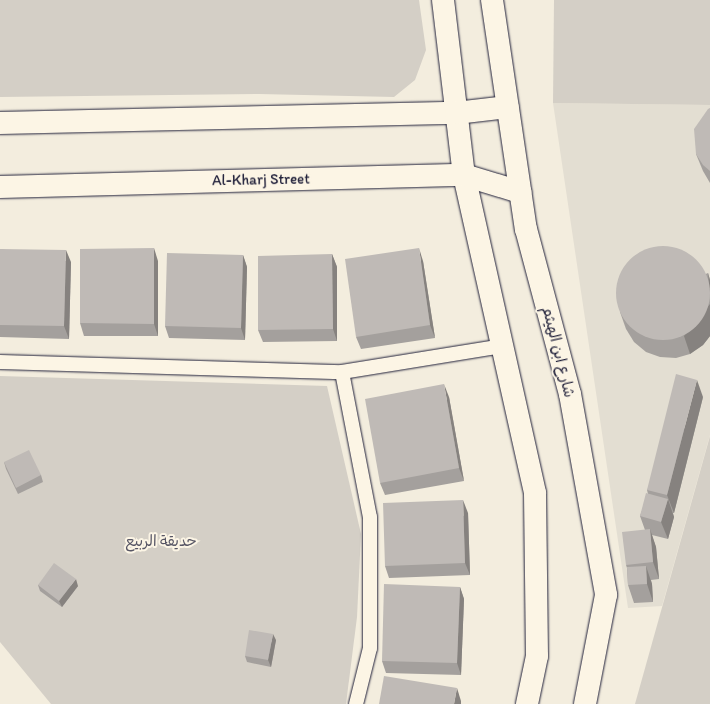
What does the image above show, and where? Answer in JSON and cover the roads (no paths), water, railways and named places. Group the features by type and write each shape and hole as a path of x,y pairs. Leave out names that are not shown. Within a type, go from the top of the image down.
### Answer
{"street":[{"path":"443,0 464,175 535,493 537,656 526,704"},
{"name":"شارع ابن الهيثم","path":"492,0 526,229 570,394 606,594 585,704"},
{"path":"0,124 456,113 508,107"},
{"name":"Al-Kharj Street","path":"0,187 464,175 520,192"}],"lane":[{"path":"0,362 342,372 502,346"},
{"path":"342,372 370,517 370,648 356,704"}],"park label":[{"name":"حديقة الربيع","path":"161,542"}]}
